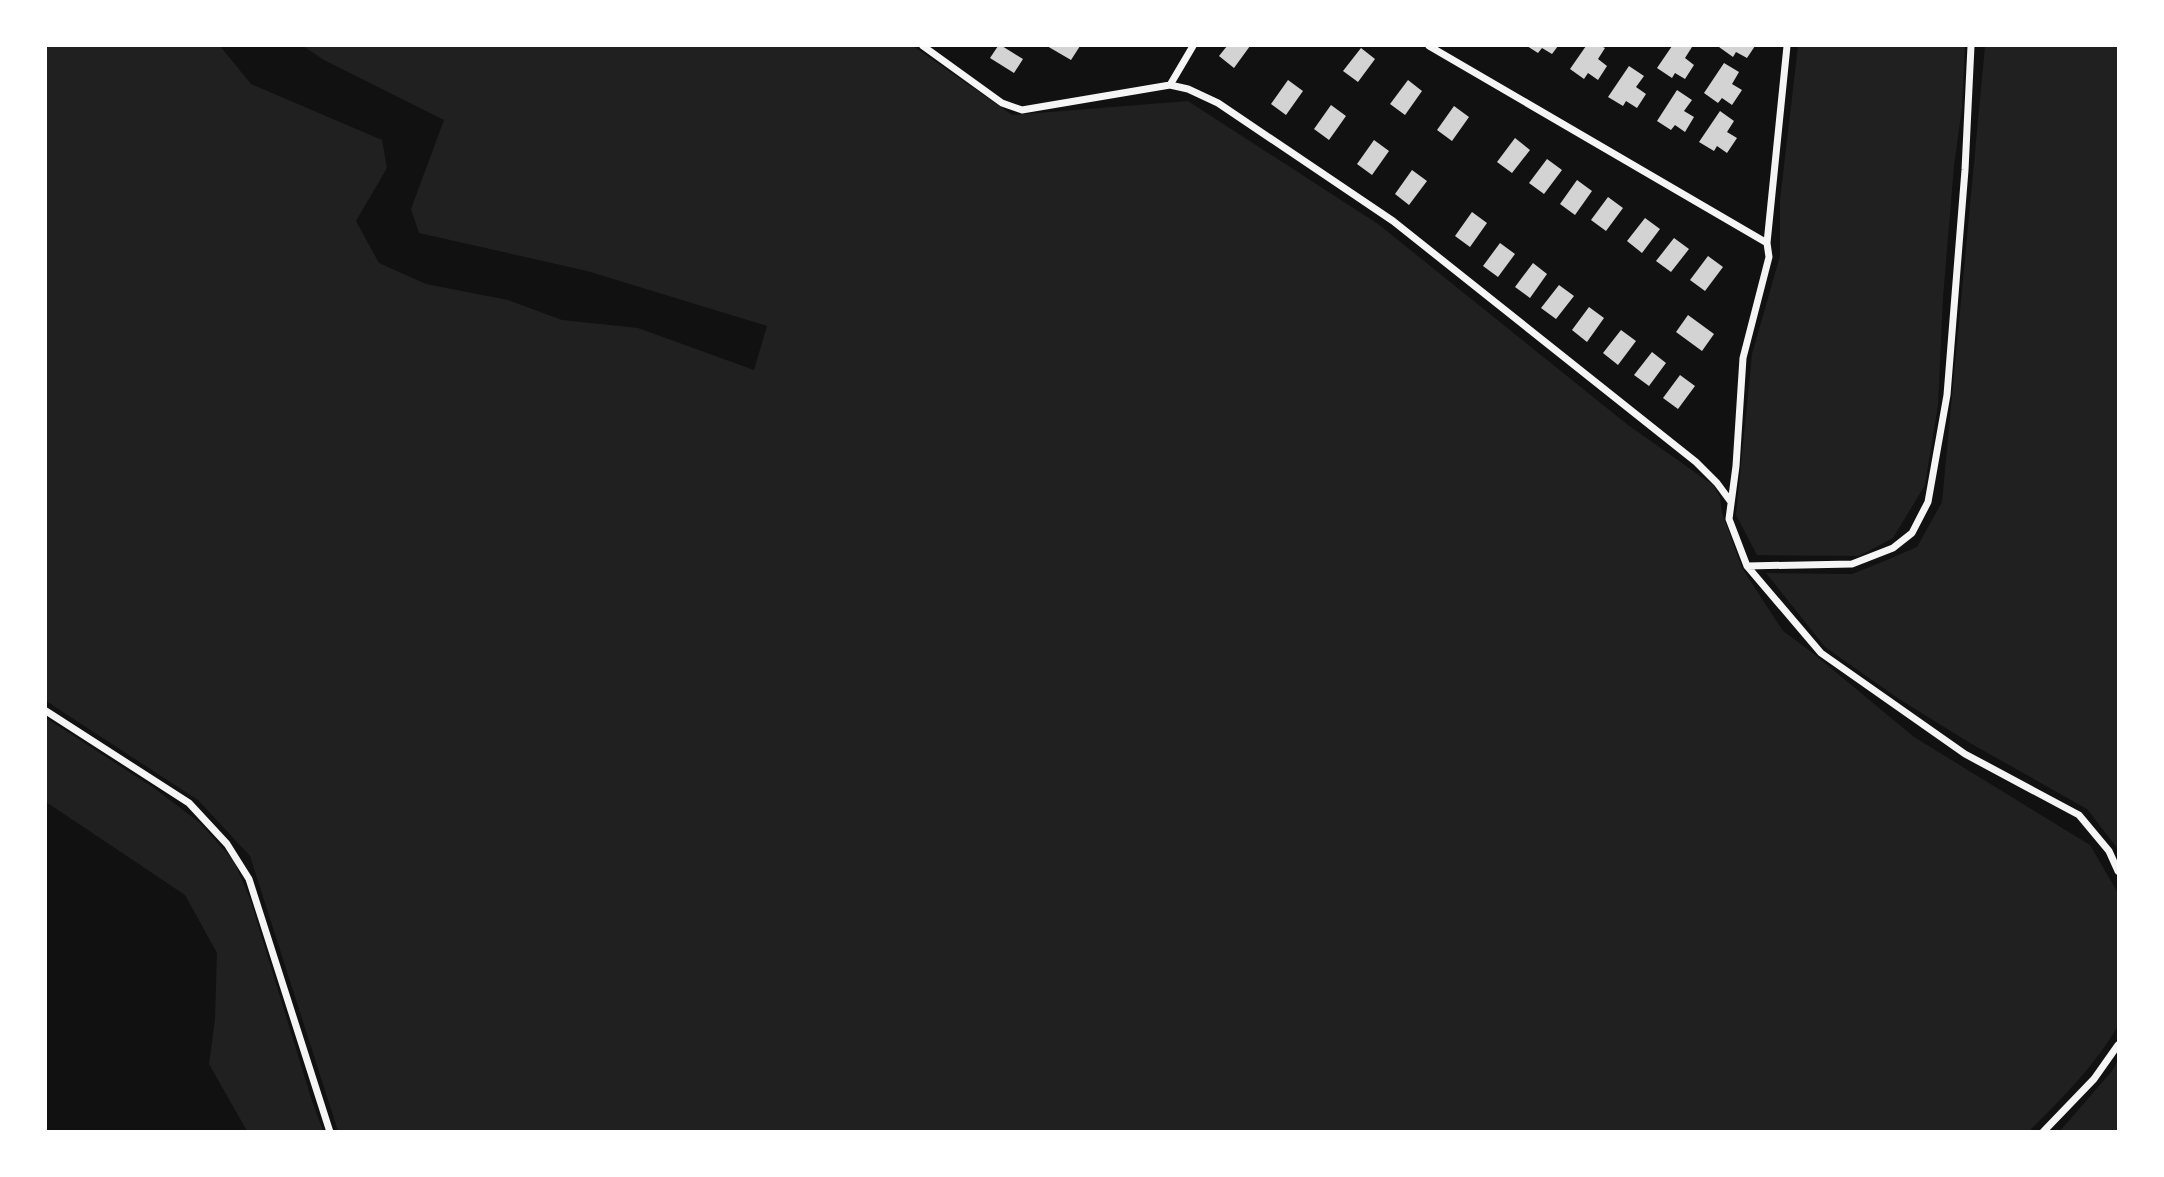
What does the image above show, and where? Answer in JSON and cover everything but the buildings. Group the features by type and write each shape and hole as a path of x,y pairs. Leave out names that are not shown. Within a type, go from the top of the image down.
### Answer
{"street":[{"path":"923,46 1002,103 1022,110 1170,85 1188,89 1218,103 1393,221 1696,462 1731,502"},
{"path":"1170,85 1193,46"},
{"path":"1429,46 1767,243"},
{"path":"1787,46 1767,243 1769,257 1743,358 1736,466 1729,519 1747,566 1821,653 1965,754 2079,816 2109,851 2119,871"},
{"path":"1747,566 1852,564 1893,548 1912,533 1928,502 1947,395 1965,170 1971,46"},
{"path":"46,711 189,803 228,844 249,879 330,1132"},
{"path":"2043,1132 2094,1079 2119,1045"}],"shaded area":[{"path":"46,46 220,46 251,84 382,140 387,168 356,221 379,263 426,284 508,300 562,320 638,328 754,370 767,326 587,271 419,233 411,209 444,120 324,60 303,46 913,46 1012,115 1188,101 1378,224 1628,425 1713,485 1720,497 1722,513 1742,568 1783,631 1914,737 2090,845 2118,893 2118,1026 2077,1081 2029,1131 338,1131 250,856 198,800 46,701"},
{"path":"1798,46 1965,46 1962,107 1943,297 1938,405 1925,485 1893,538 1859,556 1757,555 1736,515 1752,354 1780,256 1780,200"},
{"path":"1985,46 2118,46 2118,849 2087,809 1970,743 1899,699 1825,647 1766,573 1852,574 1882,562 1917,547 1942,502"},
{"path":"46,718 154,788 200,823 234,861 250,899 323,1131 247,1131 209,1064 215,1019 217,953 185,895 46,802"},
{"path":"2118,1060 2118,1131 2060,1131 2112,1071"}]}
